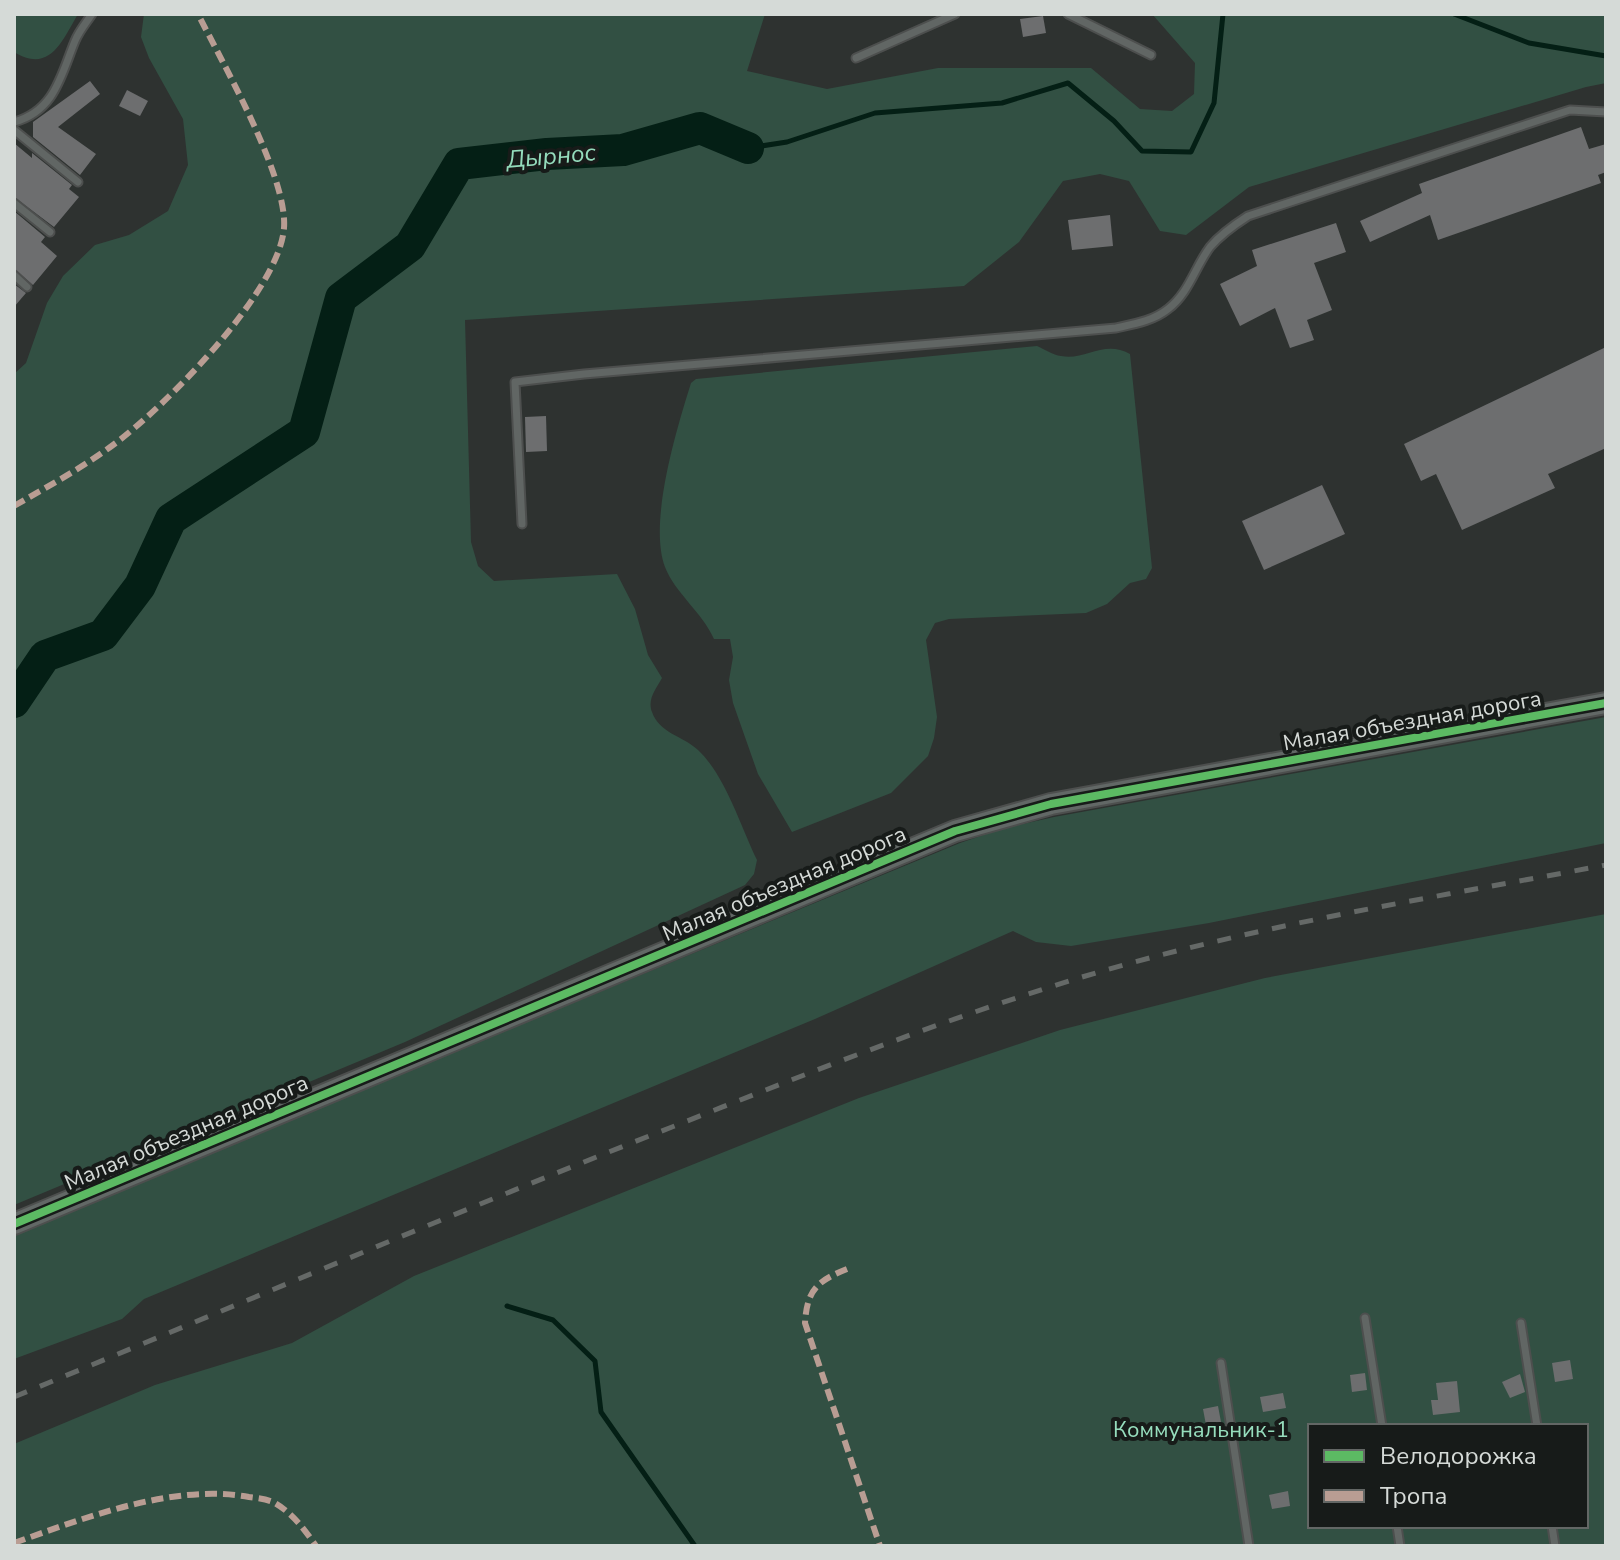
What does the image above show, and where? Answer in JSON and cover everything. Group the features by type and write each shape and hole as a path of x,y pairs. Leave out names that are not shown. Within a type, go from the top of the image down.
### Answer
{"street":[{"name":"Малая объездная дорога","path":"14,1224 983,821 1051,804 1606,703"}],"lane":[{"path":"14,122 34,114 50,100 60,85 77,38 92,14"},
{"path":"856,58 955,14"},
{"path":"1068,14 1151,55"},
{"path":"522,524 515,382 1116,328 1148,320 1167,310 1182,296 1209,248 1227,229 1248,216 1570,110 1606,112"},
{"path":"14,130 78,182"},
{"path":"14,203 50,232"},
{"path":"14,275 27,287"},
{"path":"1365,1318 1382,1424"},
{"path":"1521,1323 1537,1424"},
{"path":"1221,1363 1249,1546"}],"green space":[{"path":"14,14 78,14 54,51 37,59 14,52"},
{"path":"144,14 765,14 747,71 827,89 938,68 1091,68 1140,109 1172,111 1194,94 1195,63 1152,14 1606,14 1606,83 1249,187 1186,235 1160,231 1129,181 1100,174 1063,181 1019,242 964,286 465,320 471,542 478,566 494,581 617,574 635,609 648,655 662,678 651,698 655,719 666,730 698,750 716,773 757,860 754,874 745,885 405,1042 14,1205 14,374 26,363 47,303 63,276 95,245 129,235 168,211 188,165 183,119 149,58 141,37"},
{"path":"1037,346 1070,357 1103,349 1130,354 1152,568 1146,579 1130,583 1107,604 1086,613 949,619 935,623 926,640 937,717 928,756 891,793 792,832 758,774 733,703 729,680 733,657 730,639 714,639 665,567 660,526 662,501 691,383 696,379"},
{"path":"1606,717 1606,843 1209,923 1071,946 1036,942 1013,931 815,1019 144,1299 122,1319 14,1359 14,1234 960,843 1001,829 1054,817"},
{"name":"Коммунальник-1","path":"1606,914 1606,1546 14,1546 14,1444 155,1385 292,1343 414,1276 859,1098 1060,1030 1265,978"}],"building":[{"path":"1043,16 1046,33 1023,37 1020,19"},
{"path":"90,81 100,94 58,127 96,154 80,175 33,137 33,122"},
{"path":"127,90 148,101 140,116 119,106"},
{"path":"1581,127 1589,149 1606,144 1606,172 1598,175 1601,183 1438,240 1430,215 1370,242 1360,221 1422,193 1419,184"},
{"path":"14,143 32,158 32,153 72,185 69,189 79,197 54,227 14,197"},
{"path":"14,211 45,237 41,242 57,256 33,285 14,269"},
{"path":"1110,215 1113,246 1072,250 1068,220"},
{"path":"1336,223 1346,252 1314,263 1332,310 1307,320 1314,340 1290,348 1275,308 1240,326 1220,284 1257,266 1252,250"},
{"path":"14,284 26,293 14,307"},
{"path":"1606,347 1606,448 1548,474 1555,488 1462,530 1436,474 1421,481 1404,444"},
{"path":"546,416 547,451 526,452 525,417"},
{"path":"1322,485 1345,534 1264,570 1242,521"},
{"path":"1570,1360 1573,1379 1555,1382 1552,1363"},
{"path":"1365,1373 1367,1390 1352,1392 1350,1375"},
{"path":"1520,1374 1525,1392 1510,1398 1502,1382"},
{"path":"1457,1381 1460,1412 1433,1415 1431,1400 1438,1400 1436,1383"},
{"path":"1283,1393 1286,1408 1263,1412 1260,1397"},
{"path":"1218,1406 1221,1422 1206,1425 1203,1409"},
{"path":"1288,1491 1290,1506 1272,1509 1269,1495"}],"waterway":[{"name":"Дырнос","path":"748,148 787,142 875,113 1002,103 1068,83 1114,121 1142,151 1191,152 1214,103 1223,14"},
{"name":"Дырнос","path":"1454,14 1529,43 1606,56"},
{"name":"Дырнос","path":"14,702 45,656 103,635 140,586 171,519 304,432 341,298 410,246 459,164 547,154 623,150 700,128 748,148"},
{"path":"507,1306 553,1320 595,1361 601,1412 695,1546"}],"railway":[{"path":"14,1397 589,1160 968,1014 1069,981 1201,945 1403,902 1606,865"}],"marked path":[{"path":"14,506 101,453 161,404 216,347 241,315 277,254 284,228 276,180 252,120 198,14"},
{"path":"847,1269 816,1288 808,1302 805,1323 880,1546"},
{"path":"14,1543 130,1505 190,1495 220,1494 273,1502 292,1516 316,1546"}],"cycle path":[{"path":"14,1224 955,831 1051,804 1606,703"}]}
